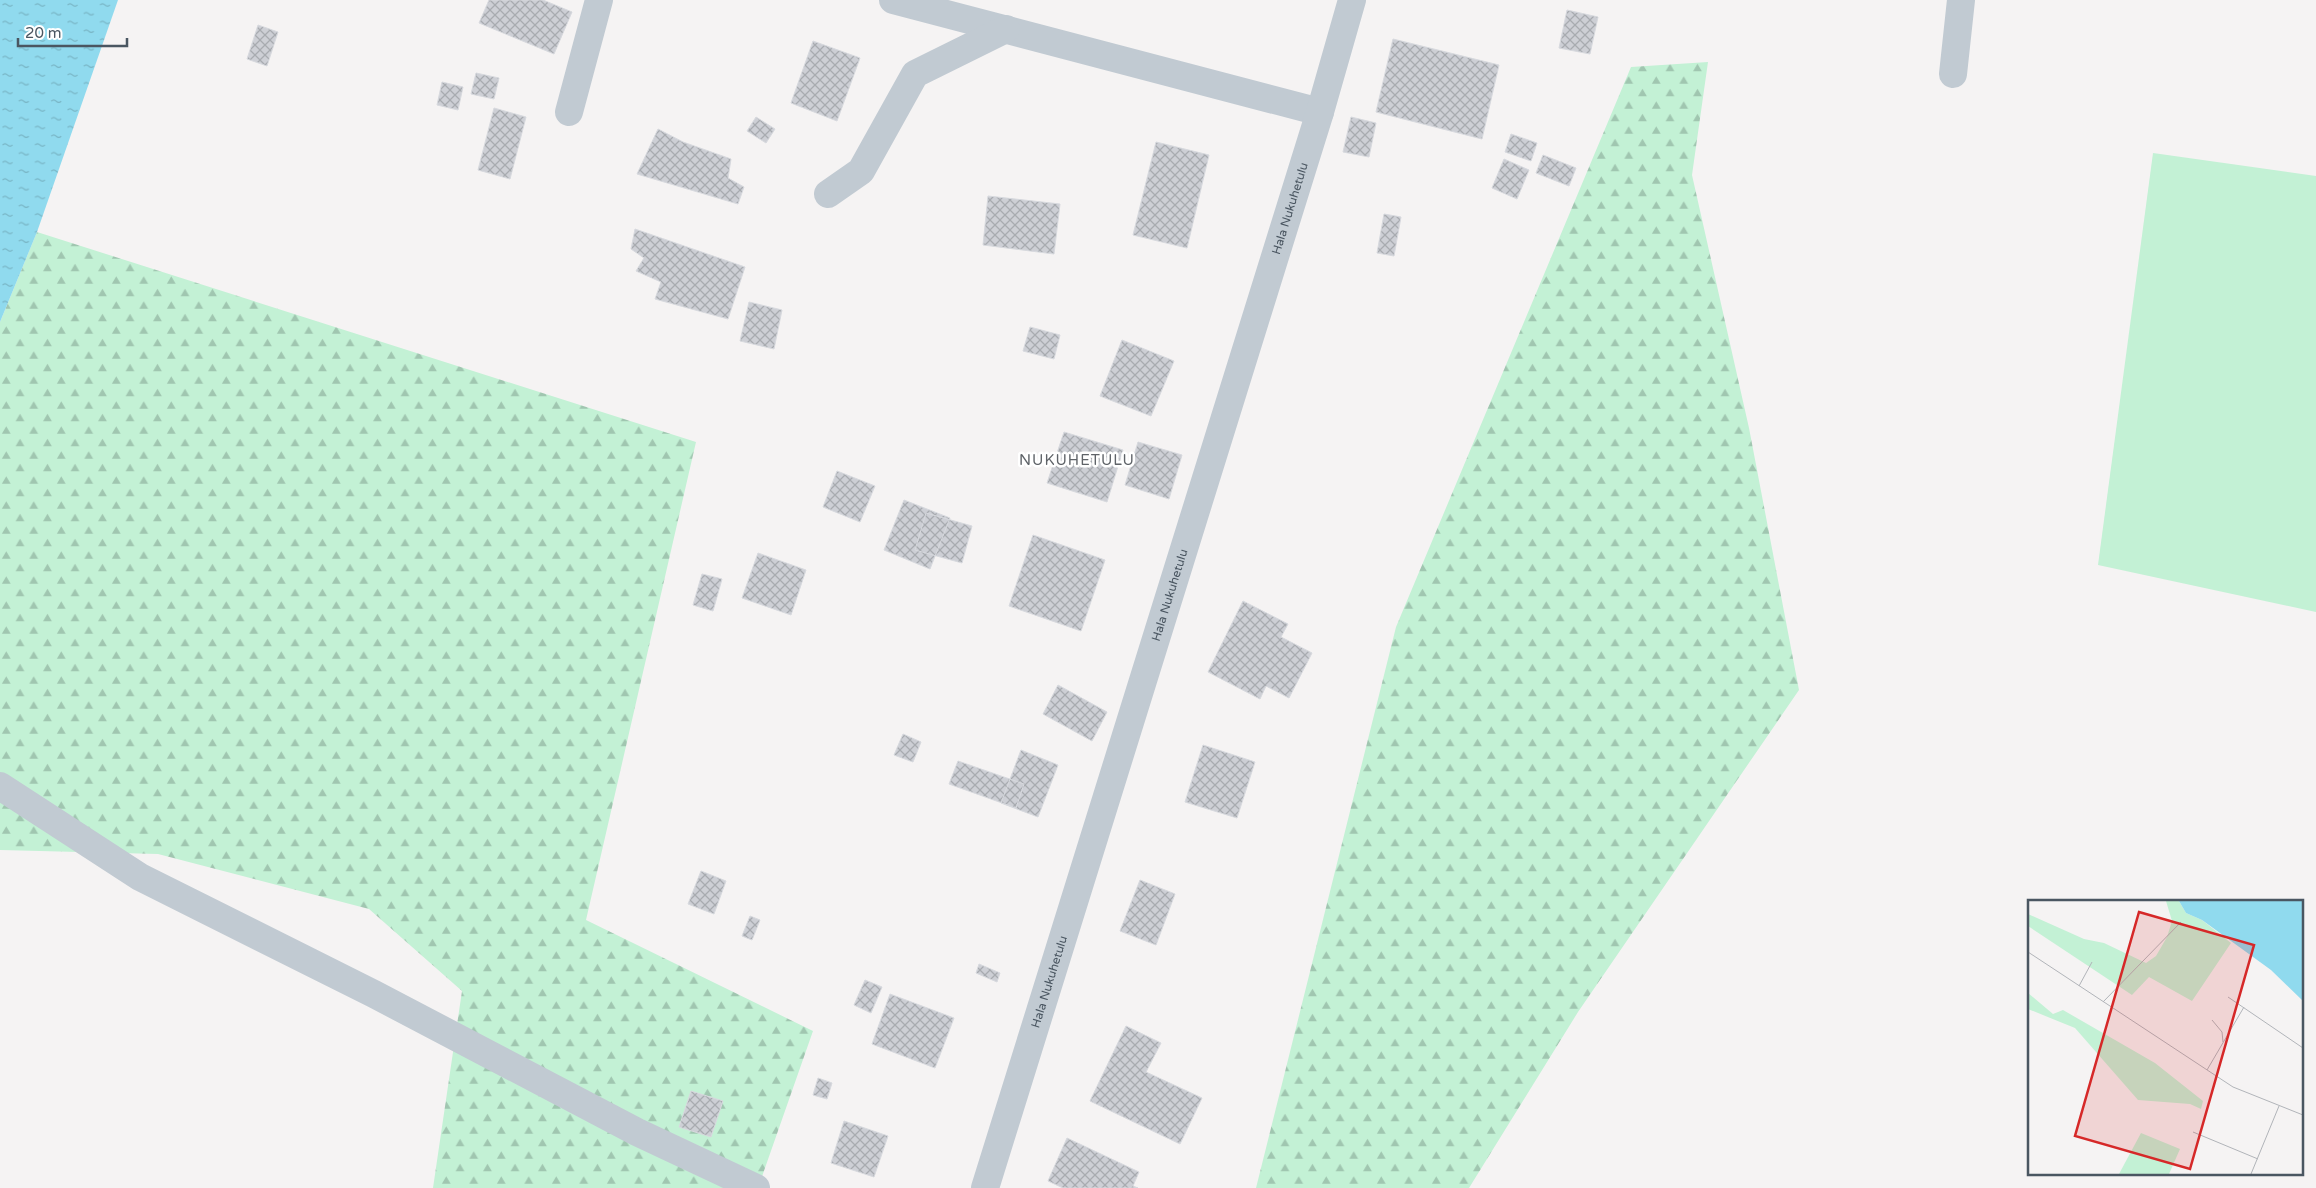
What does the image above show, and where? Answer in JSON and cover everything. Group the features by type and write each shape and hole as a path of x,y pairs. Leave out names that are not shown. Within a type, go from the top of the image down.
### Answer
{"street":[{"path":"569,112 599,0"},
{"path":"893,0 1320,112"},
{"name":"Hala Nukuhetulu","path":"985,1188 1320,112 1352,0"},
{"path":"1953,74 1961,0"},
{"path":"828,194 861,171 915,74 1006,30"},
{"path":"0,786 140,877 374,994 637,1132 756,1188"}],"green space":[{"path":"1708,62 1692,175 1749,428 1799,690 1578,1012 1469,1188 1256,1188 1396,627 1631,67"},
{"path":"2153,153 2316,176 2316,612 2098,565"},
{"path":"37,232 696,442 586,920 813,1031 758,1188 433,1188 462,991 369,909 158,854 0,850 0,322"}],"water":[{"path":"0,0 118,0 37,232 0,322"}],"building":[{"path":"489,0 543,0 572,12 554,54 479,23"},
{"path":"1567,10 1598,17 1590,54 1559,48"},
{"path":"258,25 278,32 267,66 247,59"},
{"path":"1393,39 1499,65 1482,139 1376,112"},
{"path":"813,41 860,58 837,121 791,103"},
{"path":"476,73 499,78 494,99 471,94"},
{"path":"442,82 463,87 458,110 437,105"},
{"path":"494,108 526,117 510,179 478,170"},
{"path":"756,117 775,129 766,143 747,131"},
{"path":"1351,117 1376,123 1369,157 1343,152"},
{"path":"658,129 683,142 731,159 728,178 744,187 738,204 637,174"},
{"path":"1511,134 1537,143 1531,161 1505,152"},
{"path":"1156,142 1209,155 1187,248 1133,235"},
{"path":"1543,155 1576,168 1569,186 1536,173"},
{"path":"1504,159 1529,170 1517,199 1492,188"},
{"path":"988,196 1060,204 1054,254 983,245"},
{"path":"1384,214 1401,217 1394,256 1377,253"},
{"path":"635,229 745,267 728,319 655,299 661,282 636,271 644,258 631,249"},
{"path":"749,302 782,310 774,349 740,341"},
{"path":"1030,327 1060,335 1054,359 1023,351"},
{"path":"1122,340 1174,361 1151,416 1100,396"},
{"path":"1064,432 1123,450 1107,502 1047,483"},
{"path":"1138,442 1182,455 1169,499 1125,485"},
{"path":"837,471 875,486 860,522 823,507"},
{"path":"904,500 950,518 930,569 884,550"},
{"path":"926,513 972,526 962,563 915,550"},
{"path":"1033,535 1105,560 1081,631 1009,606"},
{"path":"758,553 806,570 791,615 742,598"},
{"path":"702,574 722,579 713,611 693,605"},
{"path":"1243,601 1288,624 1281,637 1312,653 1289,698 1266,686 1260,699 1208,672"},
{"path":"1058,685 1107,712 1092,741 1043,714"},
{"path":"903,734 921,742 913,762 894,755"},
{"path":"1203,745 1255,762 1237,818 1185,802"},
{"path":"1021,750 1058,765 1038,817 1001,803"},
{"path":"958,761 1024,784 1016,808 949,784"},
{"path":"701,871 726,881 714,914 688,904"},
{"path":"1140,880 1175,894 1156,945 1120,931"},
{"path":"750,916 760,920 752,940 742,936"},
{"path":"979,964 1000,973 997,982 976,973"},
{"path":"865,980 882,987 871,1013 854,1005"},
{"path":"890,994 954,1018 935,1068 872,1044"},
{"path":"1126,1026 1161,1043 1146,1072 1202,1098 1180,1144 1090,1101"},
{"path":"818,1078 832,1083 827,1099 813,1095"},
{"path":"691,1091 723,1101 711,1137 679,1127"},
{"path":"844,1121 888,1136 874,1177 831,1163"},
{"path":"1067,1138 1139,1172 1133,1186 1138,1188 1063,1188 1048,1181"}],"district":[{"name":"NUKUHETULU","path":"1077,460"}]}
